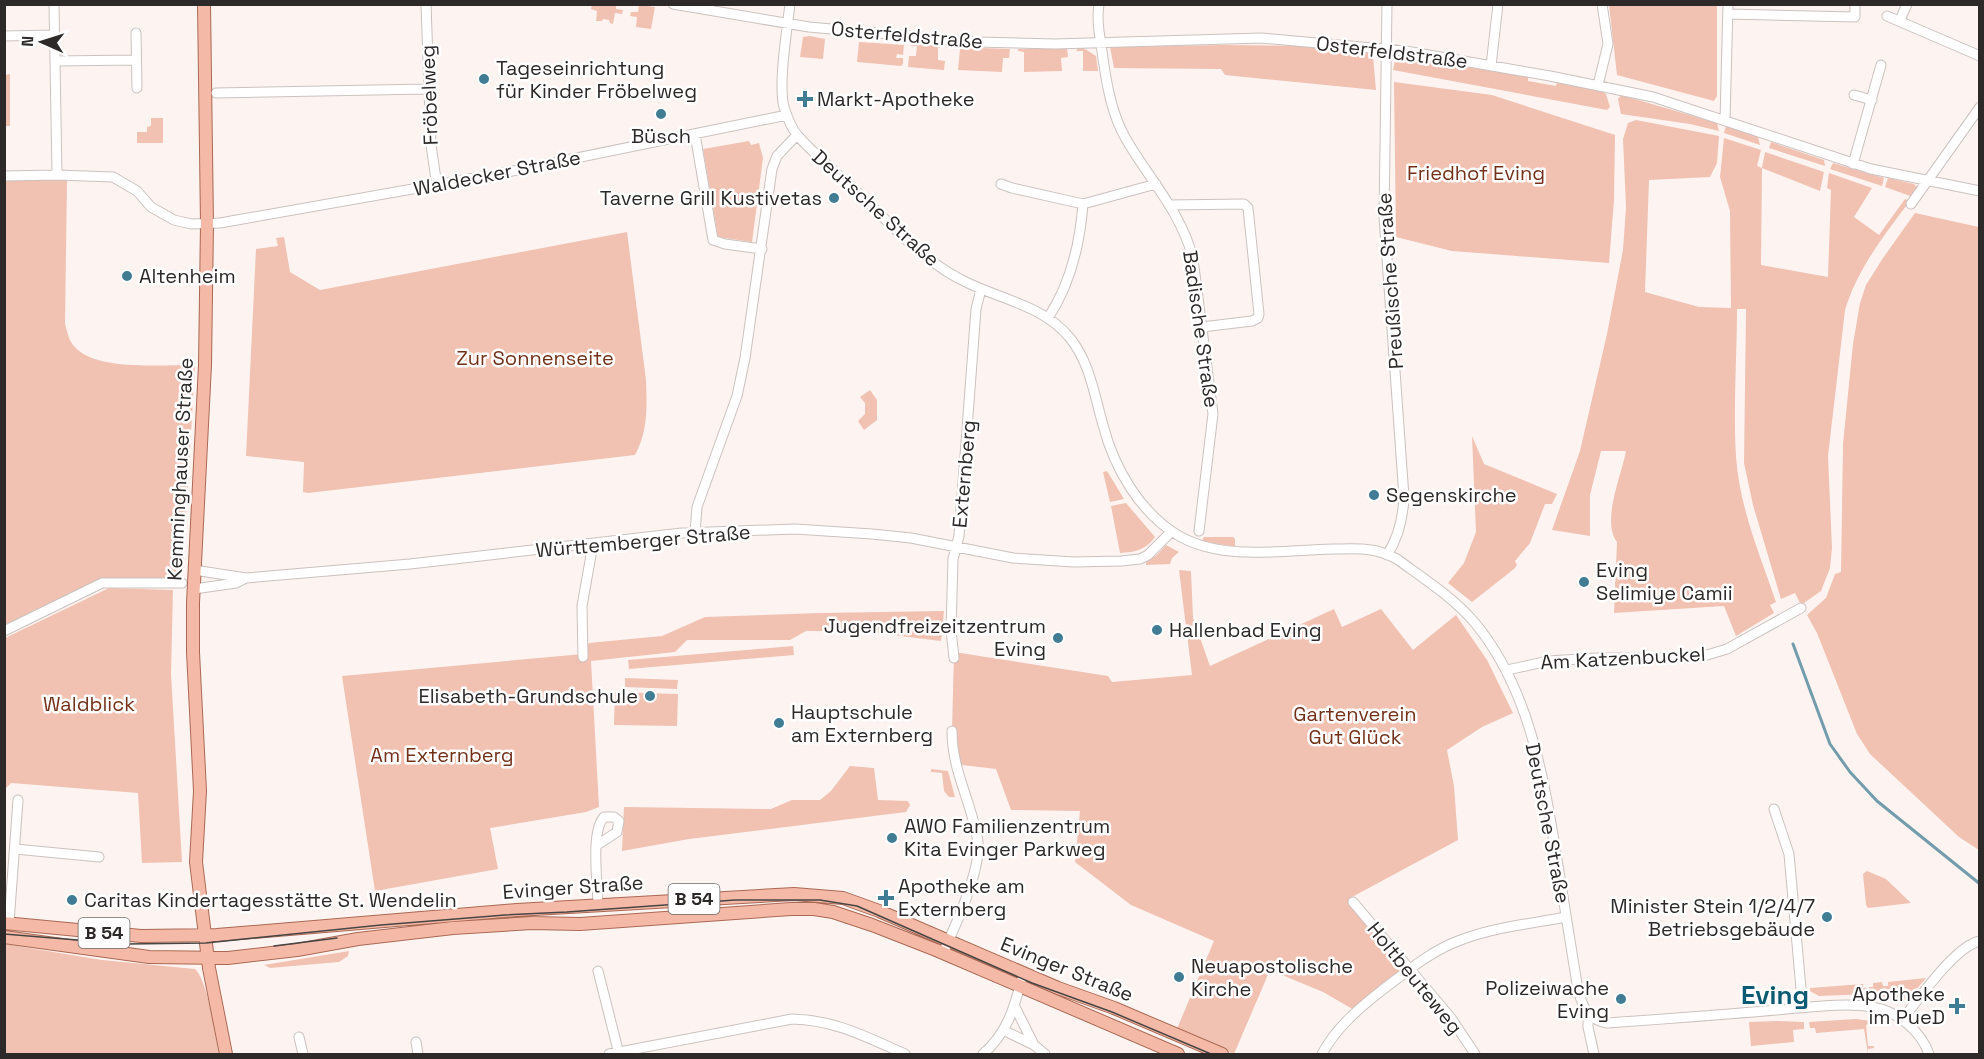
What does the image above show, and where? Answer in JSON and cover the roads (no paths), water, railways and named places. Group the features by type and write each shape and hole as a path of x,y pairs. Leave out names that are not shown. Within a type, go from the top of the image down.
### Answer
{"main road":[{"name":"Kemminghauser Straße","path":"204,4 207,224 205,365 194,570 193,652 200,791 196,862 204,935 226,1054"},
{"name":"Evinger Straße","path":"7,923 141,936 204,935 288,930 450,915 734,896 794,894 843,898 865,905 1020,987 1178,1054"},
{"name":"Evinger Straße","path":"4,937 149,957 208,958 297,950 358,939 453,928 532,923 580,924 814,909 834,912 1023,972 1221,1054"}],"street":[{"path":"54,4 57,175"},
{"name":"Fröbelweg","path":"426,4 432,159 437,186"},
{"name":"Osterfeldstraße","path":"673,4 809,27 977,42 1024,44 1262,38 1386,49 1491,66 1653,97 1887,174 1980,191"},
{"name":"Deutsche Straße","path":"790,4 782,86 783,104 797,135 932,261 966,283 1023,305 1048,318 1068,336 1084,360 1090,375 1108,442 1130,488 1151,513 1172,532 1203,547 1224,551 1342,549 1371,550 1387,555 1397,559 1453,601 1480,629 1507,670 1533,741 1543,779 1580,999 1588,1015 1588,1027 1594,1054"},
{"name":"Badische Straße","path":"1099,4 1097,27 1099,42 1117,119 1126,138 1189,240 1193,259 1213,414 1199,531"},
{"name":"Preußische Straße","path":"1387,4 1384,217 1404,497 1399,530 1387,555"},
{"path":"1491,66 1498,4"},
{"path":"1598,86 1608,44 1602,4"},
{"path":"1725,120 1728,9 1855,17 1855,4"},
{"path":"1900,20 1907,4"},
{"path":"1887,16 1980,56"},
{"path":"136,33 136,88"},
{"path":"4,36 55,35"},
{"path":"55,62 136,60"},
{"path":"1853,164 1881,65"},
{"path":"216,93 428,89"},
{"path":"1854,95 1872,100"},
{"path":"1911,204 1980,107"},
{"name":"Waldecker Straße","path":"4,176 113,177 136,191 151,207 164,216 190,224 220,224 437,186 787,115"},
{"path":"695,134 713,240 762,249"},
{"path":"695,533 697,507 724,434 742,375 774,163 777,156 797,135"},
{"path":"1001,184 1083,204 1156,184"},
{"path":"1048,318 1066,282 1078,245 1083,204"},
{"path":"1169,205 1244,204 1248,208 1258,318 1252,321 1202,327"},
{"name":"Externberg","path":"954,658 951,630 953,559 957,546 976,309 981,289"},
{"name":"Württemberger Straße","path":"194,570 246,578 359,570 695,533 795,529 872,534 957,546 1012,558 1074,562 1121,561 1140,559 1148,555 1172,532"},
{"path":"583,657 582,606 593,544"},
{"name":"Württemberger Straße","path":"194,589 236,583 246,578"},
{"path":"4,631 102,583 182,583"},
{"name":"Am Katzenbuckel","path":"1507,670 1548,661 1687,658 1707,655 1727,649 1801,608"},
{"path":"946,947 978,860 978,846 954,764 952,731"},
{"path":"7,923 18,800"},
{"path":"1774,808 1789,854 1802,1000 1800,1008"},
{"path":"597,845 598,906"},
{"path":"15,849 99,857"},
{"name":"Holtbeuteweg","path":"1353,902 1451,1018 1475,1054"},
{"path":"1322,1054 1329,1042 1356,1011 1434,952 1499,928 1566,917"},
{"path":"1902,1020 1955,956 1973,942 1980,941"},
{"path":"598,971 616,1054 792,1018 837,1024 905,1054"},
{"path":"983,1054 1005,1031 1015,1007 1023,972"},
{"path":"1588,1015 1607,1023 1800,1008 1872,1006 1885,1010 1902,1020 1922,1038 1929,1054"},
{"path":"1015,1007 1034,1045"},
{"path":"1005,1031 1034,1045 1046,1054"},
{"path":"299,1037 303,1054"},
{"path":"416,1042 418,1054"}],"waterway":[{"path":"1793,644 1830,744 1850,772 1877,801 1980,884"}],"tram line":[{"path":"4,934 126,944 206,943 505,915 735,900 820,900 857,906 1032,983 1112,1012 1211,1054"},
{"path":"274,946 337,938"}],"place":[{"name":"Tageseinrichtung für Kinder Fröbelweg","path":"484,79"},
{"name":"Markt-Apotheke","path":"805,99"},
{"name":"Büsch","path":"661,114"},
{"name":"Taverne Grill Kustivetas","path":"834,198"},
{"name":"Altenheim","path":"127,276"},
{"name":"Segenskirche","path":"1374,495"},
{"name":"Eving Selimiye Camii","path":"1584,582"},
{"name":"Hallenbad Eving","path":"1157,630"},
{"name":"Jugendfreizeitzentrum Eving","path":"1058,638"},
{"name":"Elisabeth-Grundschule","path":"650,696"},
{"name":"Hauptschule am Externberg","path":"779,723"},
{"name":"AWO Familienzentrum Kita Evinger Parkweg","path":"892,838"},
{"name":"Apotheke am Externberg","path":"886,898"},
{"name":"Caritas Kindertagesstätte St. Wendelin","path":"72,900"},
{"name":"Minister Stein 1/2/4/7 Betriebsgebäude","path":"1827,917"},
{"name":"Neuapostolische Kirche","path":"1179,977"},
{"name":"Polizeiwache Eving","path":"1621,999"},
{"name":"Apotheke im PueD","path":"1957,1006"}],"district":[{"name":"Eving","path":"1775,995"}],"park label":[{"name":"Friedhof Eving","path":"1476,173"},
{"name":"Zur Sonnenseite","path":"535,358"},
{"name":"Waldblick","path":"89,704"},
{"name":"Gartenverein Gut Glück","path":"1355,726"},
{"name":"Am Externberg","path":"442,755"}]}
